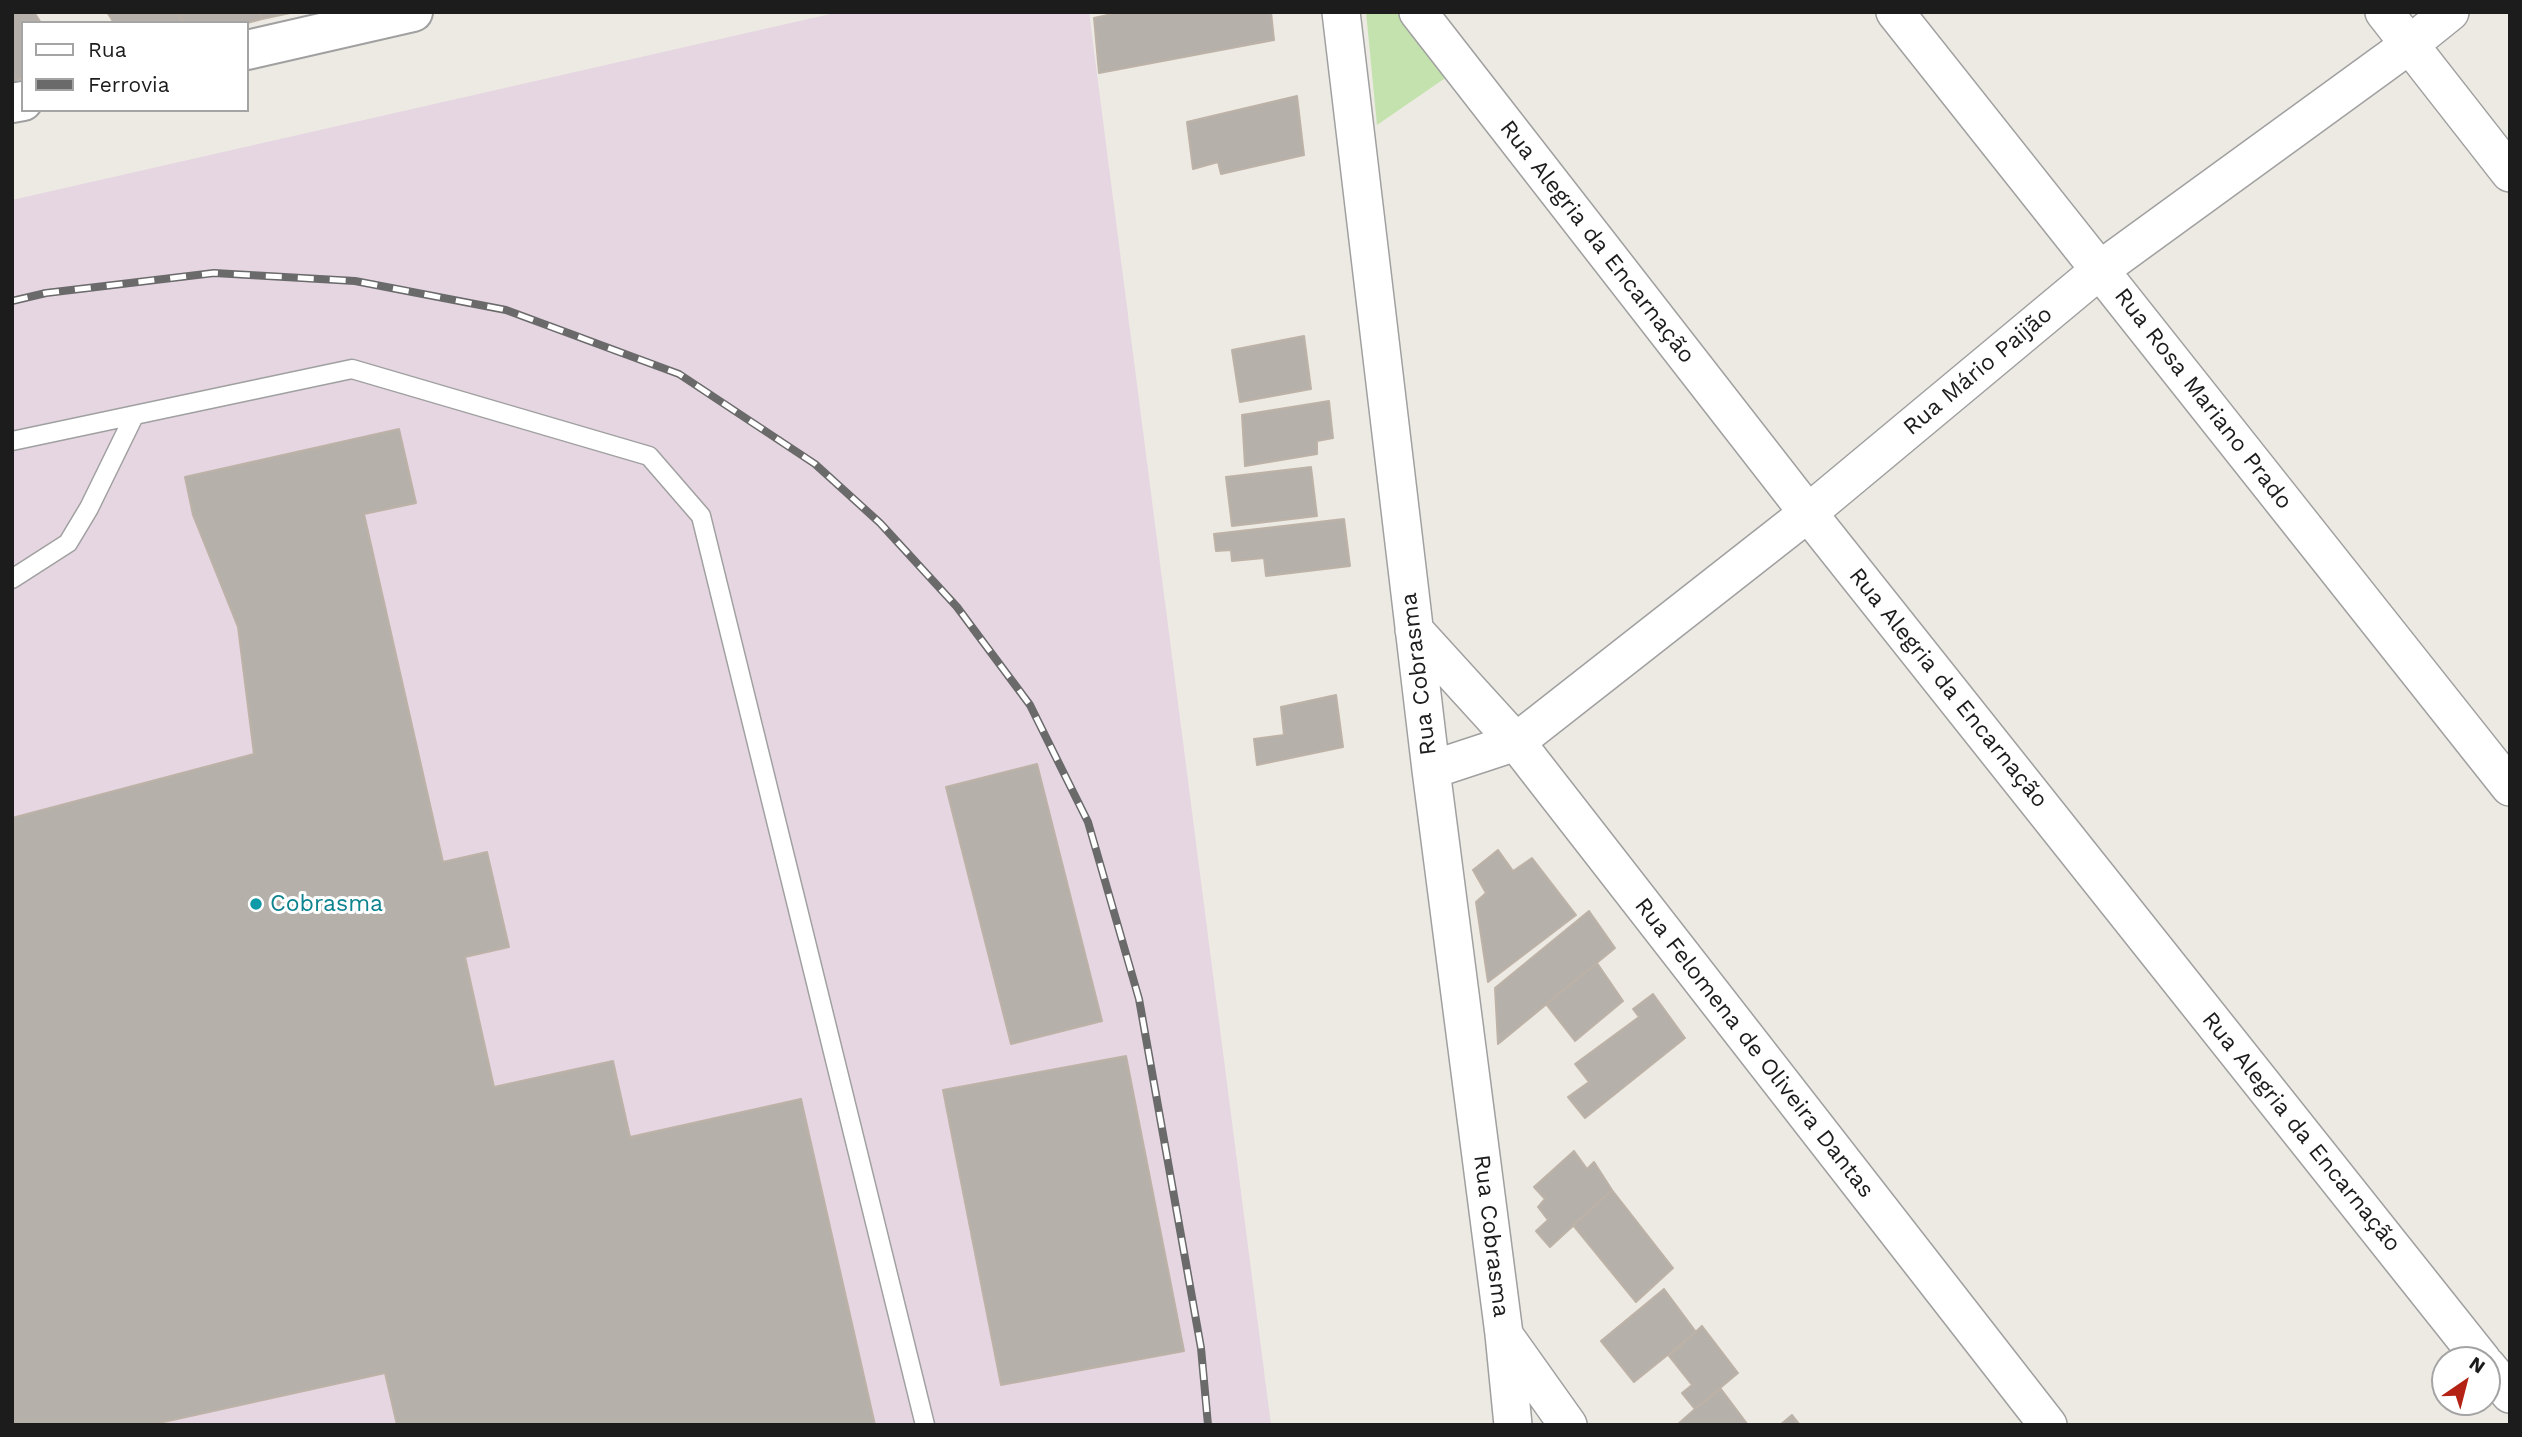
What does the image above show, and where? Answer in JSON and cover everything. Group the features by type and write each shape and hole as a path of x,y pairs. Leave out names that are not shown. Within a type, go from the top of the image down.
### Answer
{"street":[{"path":"248,50 413,12"},
{"name":"Rua Cobrasma","path":"1341,12 1431,770 1504,1334 1513,1425"},
{"name":"Rua Alegria da Encarnação","path":"1418,12 1808,513 2471,1346"},
{"name":"Rua Rosa Mariano Prado","path":"1895,12 2510,788"},
{"path":"2384,12 2510,173"},
{"name":"Rua Mário Paijão","path":"1516,742 1808,513 2101,270 2409,45 2450,12"},
{"name":"Rua Felomena de Oliveira Dantas","path":"1414,630 1516,742 2048,1425"},
{"path":"1431,770 1516,742"},
{"name":"Rua Cobrasma","path":"1504,1334 1568,1425"}],"lane":[{"path":"12,442 352,369 649,456 701,516 925,1425"},
{"path":"12,579 68,543 89,508 134,416"}],"shaded area":[{"path":"839,12 1089,12 1271,1425 12,1425 12,200"}],"green space":[{"path":"1366,12 1406,12 1454,72 1377,125"}],"building":[{"path":"12,12 34,12 40,21 21,21 21,79 12,81"},
{"path":"107,12 177,12 183,21 113,21"},
{"path":"177,12 258,12 262,19 248,23 183,21"},
{"path":"258,12 295,12 262,19"},
{"path":"1121,12 1271,12 1274,40 1099,73 1094,18"},
{"path":"1297,96 1304,155 1221,174 1218,162 1193,169 1187,122"},
{"path":"1304,336 1311,389 1240,402 1232,350"},
{"path":"1329,401 1333,438 1317,441 1317,454 1245,466 1242,415"},
{"name":"Cobrasma","path":"399,429 416,503 364,514 443,862 487,852 509,947 465,957 494,1087 613,1061 630,1137 801,1099 875,1425 397,1425 385,1373 150,1425 12,1425 12,818 254,754 238,627 193,515 185,477"},
{"path":"1311,467 1317,516 1232,526 1226,477"},
{"path":"1344,519 1350,566 1266,576 1264,558 1232,561 1231,550 1216,551 1214,534"},
{"path":"1336,695 1343,747 1257,765 1254,739 1284,735 1281,707"},
{"path":"1037,764 1102,1021 1011,1044 946,787"},
{"path":"1498,850 1513,871 1532,858 1576,915 1488,982 1476,902 1486,893 1473,870"},
{"path":"1589,911 1615,948 1498,1044 1495,988"},
{"path":"1597,963 1623,1001 1575,1041 1546,1004"},
{"path":"1653,994 1685,1038 1585,1118 1568,1097 1589,1082 1575,1064 1639,1017 1633,1009"},
{"path":"1126,1056 1184,1351 1001,1385 943,1090"},
{"path":"1574,1151 1587,1169 1594,1162 1612,1190 1550,1247 1536,1231 1548,1220 1538,1207 1545,1199 1534,1187"},
{"path":"1612,1190 1673,1268 1636,1302 1573,1225"},
{"path":"1664,1289 1696,1332 1634,1382 1601,1341"},
{"path":"1702,1326 1738,1373 1695,1409 1682,1393 1692,1385 1669,1356"},
{"path":"1721,1389 1748,1425 1677,1425 1695,1409"},
{"path":"1792,1415 1800,1425 1780,1425"}],"railway":[{"path":"12,301 46,293 214,273 355,281 506,310 679,374 815,464 880,523 957,607 1030,705 1088,822 1139,999 1201,1348 1208,1425"}],"place":[{"name":"Cobrasma","path":"256,904"}]}
